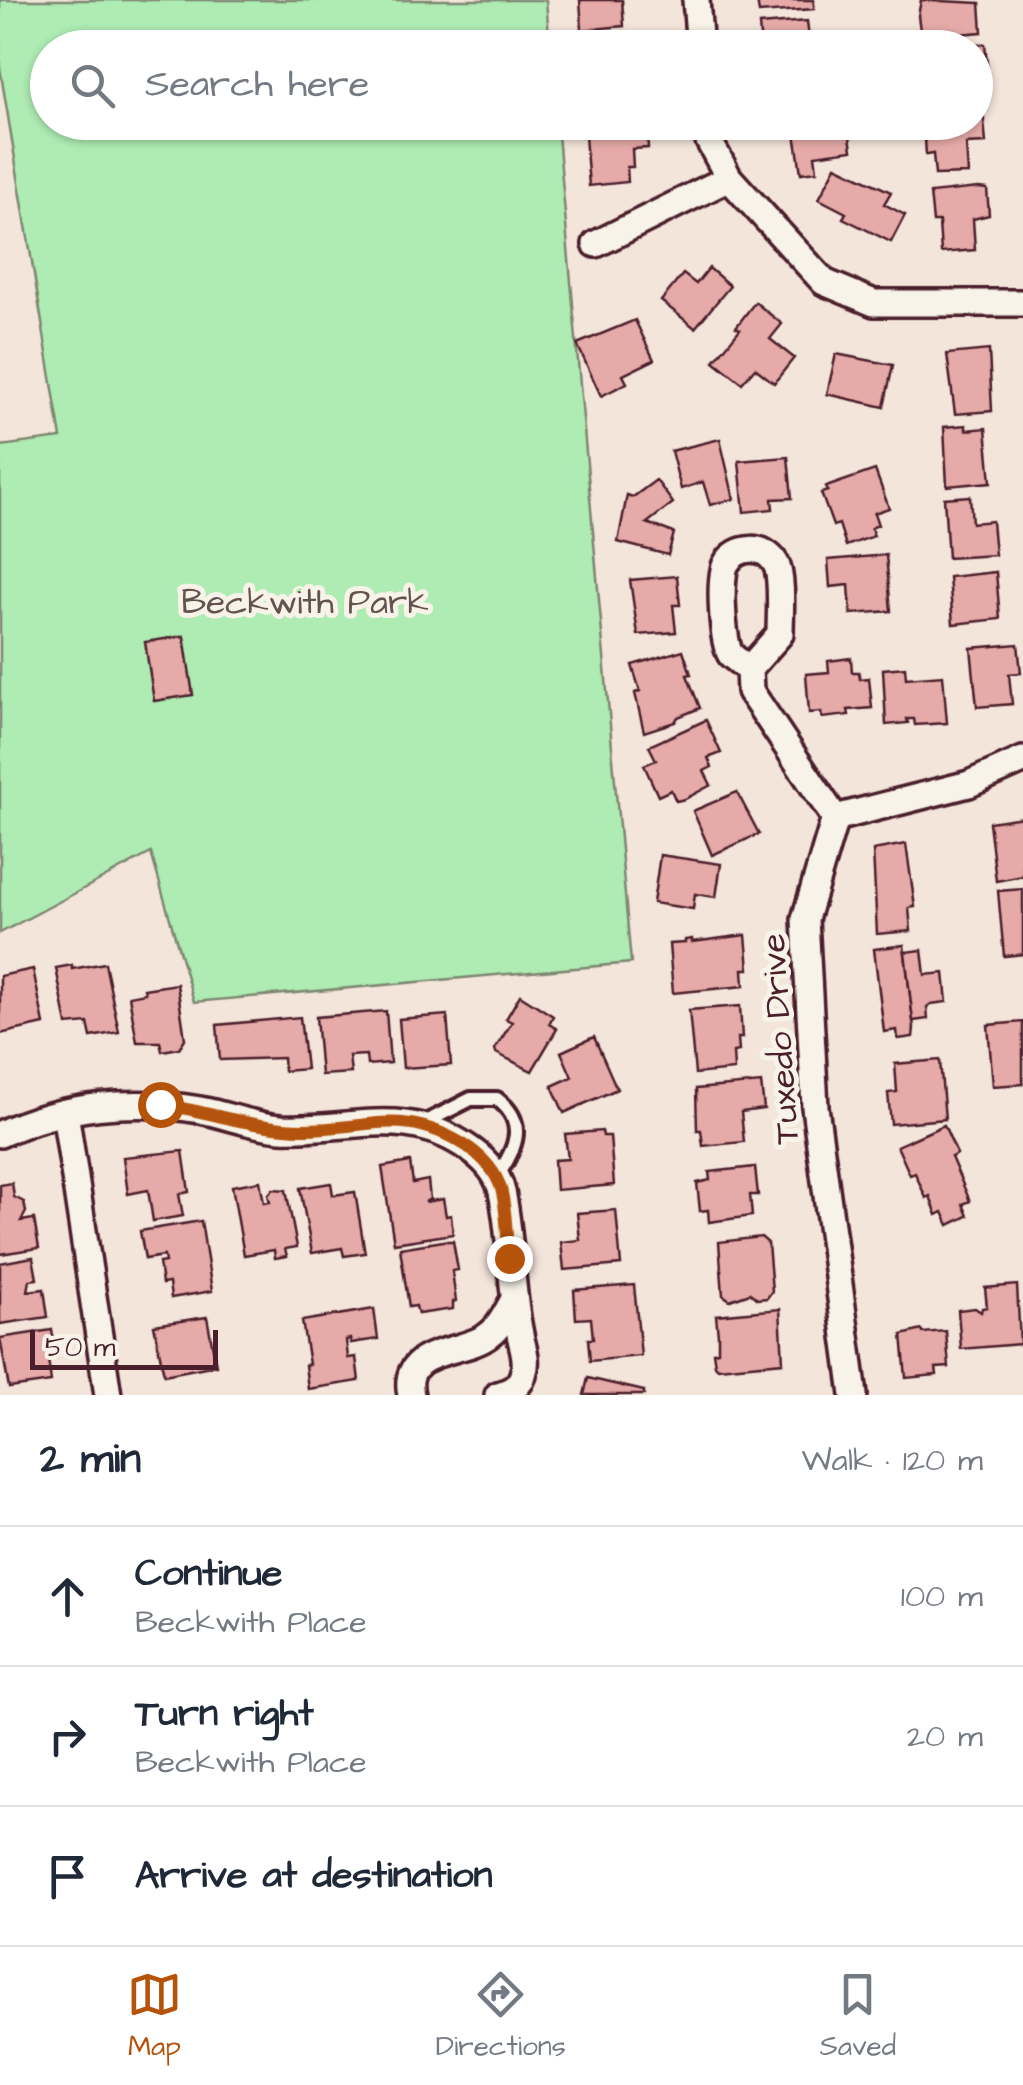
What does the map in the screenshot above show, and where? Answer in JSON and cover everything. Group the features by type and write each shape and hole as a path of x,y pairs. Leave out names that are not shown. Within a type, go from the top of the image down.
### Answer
{"street":[{"path":"696,0 698,30"},
{"path":"709,140 729,178 824,282 874,303 1023,303"},
{"path":"596,244 729,178"},
{"path":"750,669 750,692 835,818 969,784 1023,760"},
{"name":"Tuxedo Drive","path":"835,818 805,919 815,1107 854,1395"},
{"path":"0,1134 65,1112 110,1104 160,1104 266,1127 422,1124 474,1152 496,1176 502,1191 512,1301 526,1361 524,1375 513,1390 498,1395"},
{"path":"65,1112 108,1395"},
{"path":"411,1395 412,1372 423,1358 488,1337 501,1323 512,1301"}],"lane":[{"path":"422,1124 471,1098 497,1098 514,1116 517,1130 512,1154 496,1176"}],"green space":[{"name":"Beckwith Park","path":"0,0 546,0 549,30 30,30 30,140 558,140 631,963 194,1002 151,853 0,933 0,446 61,438 0,68"}],"building":[{"path":"580,0 622,0 624,26 582,30"},
{"path":"757,0 814,0 814,9 759,13"},
{"path":"921,0 980,3 982,30 920,30"},
{"path":"807,21 808,30 759,30 759,25"},
{"path":"585,140 648,140 648,148 632,149 633,167 627,167 628,182 589,186"},
{"path":"796,140 851,140 852,150 815,155 817,171 801,173"},
{"path":"925,140 986,140 966,144 968,174 935,175 933,154 926,155"},
{"path":"836,166 891,192 884,204 905,215 891,242 843,218 846,213 819,199"},
{"path":"987,189 989,215 973,219 975,250 941,253 939,222 933,222 930,193"},
{"path":"709,268 730,286 695,328 661,301 683,274 696,284"},
{"path":"755,302 782,324 770,339 794,358 774,383 755,368 742,383 714,361 740,329 736,327"},
{"path":"635,320 654,360 623,375 627,383 601,396 577,344"},
{"path":"989,350 992,411 955,414 947,354"},
{"path":"836,354 893,365 884,407 827,394"},
{"path":"966,425 966,430 986,428 991,482 947,486 944,427"},
{"path":"720,439 734,499 710,505 703,482 681,489 671,451"},
{"path":"788,457 792,498 772,499 773,509 744,512 739,461"},
{"path":"875,470 889,508 874,513 878,525 871,528 874,536 846,546 839,524 833,526 821,493 828,491 826,487"},
{"path":"656,480 673,503 647,523 674,533 668,555 618,542 627,495 633,497"},
{"path":"970,496 972,523 992,521 995,555 948,558 944,498"},
{"path":"886,555 891,611 851,614 849,585 830,587 828,560"},
{"path":"996,572 1000,619 953,624 949,577"},
{"path":"677,576 680,605 673,605 676,632 638,635 630,580"},
{"path":"184,636 193,695 154,701 145,642"},
{"path":"1018,644 1021,673 1009,674 1012,704 977,707 971,648"},
{"path":"683,650 691,674 687,675 700,708 675,722 644,732 635,693 640,691 632,665"},
{"path":"851,658 852,672 859,672 860,679 869,678 872,708 822,718 821,712 809,713 806,674 829,672 828,661"},
{"path":"905,667 906,678 943,675 947,723 915,725 914,719 907,719 908,723 886,725 883,669"},
{"path":"706,720 721,753 708,758 712,767 704,771 711,785 676,801 671,790 658,796 644,765 656,760 649,746"},
{"path":"737,792 759,834 712,855 693,811"},
{"path":"1023,817 1023,876 996,881 989,822"},
{"path":"906,844 915,907 909,908 911,931 877,934 873,850"},
{"path":"660,855 721,864 716,897 695,894 693,909 653,903"},
{"path":"1023,889 1023,954 1004,956 998,891"},
{"path":"746,935 749,969 743,969 744,986 673,993 669,944"},
{"path":"904,945 914,1028 913,1037 898,1039 897,1030 884,1032 874,949"},
{"path":"922,950 925,975 944,973 947,1002 931,1004 927,1007 928,1019 913,1021 905,952"},
{"path":"105,963 119,1032 91,1037 88,1023 67,1025 56,968"},
{"path":"33,969 44,1024 0,1034 0,976"},
{"path":"177,984 185,1039 179,1048 162,1051 160,1042 137,1042 129,996 145,993 144,989"},
{"path":"520,995 553,1016 549,1024 557,1029 532,1071 495,1049 512,1022 506,1019"},
{"path":"740,1006 742,1038 738,1038 739,1051 733,1052 734,1070 695,1074 689,1010"},
{"path":"386,1011 390,1063 367,1065 366,1055 349,1056 351,1073 321,1075 316,1017"},
{"path":"447,1015 451,1065 403,1068 399,1019"},
{"path":"300,1017 306,1069 284,1071 283,1058 220,1060 217,1025"},
{"path":"1023,1022 1023,1084 993,1086 988,1025"},
{"path":"594,1037 617,1089 564,1113 552,1086 572,1077 561,1052"},
{"path":"940,1060 945,1119 891,1124 888,1093 897,1092 895,1064"},
{"path":"761,1083 764,1109 741,1112 744,1142 703,1146 701,1130 697,1130 696,1089"},
{"path":"944,1125 957,1154 951,1157 970,1201 963,1204 968,1216 949,1225 943,1212 937,1215 915,1173 910,1175 897,1146"},
{"path":"602,1131 603,1136 610,1136 614,1185 556,1190 554,1160 568,1159 565,1134"},
{"path":"183,1151 189,1192 179,1194 183,1216 153,1221 148,1190 128,1194 123,1157"},
{"path":"410,1162 413,1183 428,1180 430,1199 425,1202 443,1199 446,1216 451,1215 453,1234 394,1243 382,1167"},
{"path":"755,1167 758,1195 750,1195 752,1216 709,1222 708,1210 700,1211 697,1183 710,1180 709,1172"},
{"path":"260,1181 264,1203 270,1202 268,1195 273,1189 286,1190 297,1247 285,1249 287,1256 275,1258 274,1250 244,1255 232,1186"},
{"path":"12,1183 14,1197 24,1202 26,1212 21,1221 34,1219 39,1248 0,1254 0,1185"},
{"path":"331,1183 333,1195 355,1192 365,1253 344,1256 342,1248 312,1253 300,1188"},
{"path":"616,1210 621,1265 564,1270 561,1242 580,1240 577,1213"},
{"path":"201,1221 212,1291 171,1298 169,1283 162,1284 159,1263 165,1262 164,1256 145,1259 140,1231"},
{"path":"761,1237 768,1243 772,1291 767,1298 757,1299 750,1293 730,1300 723,1295 719,1242"},
{"path":"453,1241 458,1270 452,1271 456,1301 453,1309 418,1314 416,1306 409,1307 400,1248"},
{"path":"33,1257 37,1279 30,1280 28,1291 44,1289 48,1317 0,1324 0,1263"},
{"path":"634,1285 641,1356 590,1361 591,1318 576,1319 574,1290"},
{"path":"1017,1285 1020,1344 961,1349 958,1310 975,1308 981,1312 987,1307 985,1288"},
{"path":"374,1309 378,1339 351,1343 346,1340 348,1358 356,1357 359,1381 308,1389 305,1365 309,1364 302,1321"},
{"path":"780,1309 783,1362 718,1368 715,1365 716,1315"},
{"path":"207,1317 216,1365 164,1375 154,1325"},
{"path":"52,1330 56,1358 48,1359 51,1382 9,1388 0,1338"},
{"path":"922,1330 946,1331 949,1367 936,1368 937,1375 906,1378 902,1335"},
{"path":"588,1378 644,1391 644,1395 584,1395"}],"route":[{"path":"160,1104 266,1127 306,1129 395,1122 422,1124 454,1138 474,1152 496,1176 502,1191 509,1258"}]}
